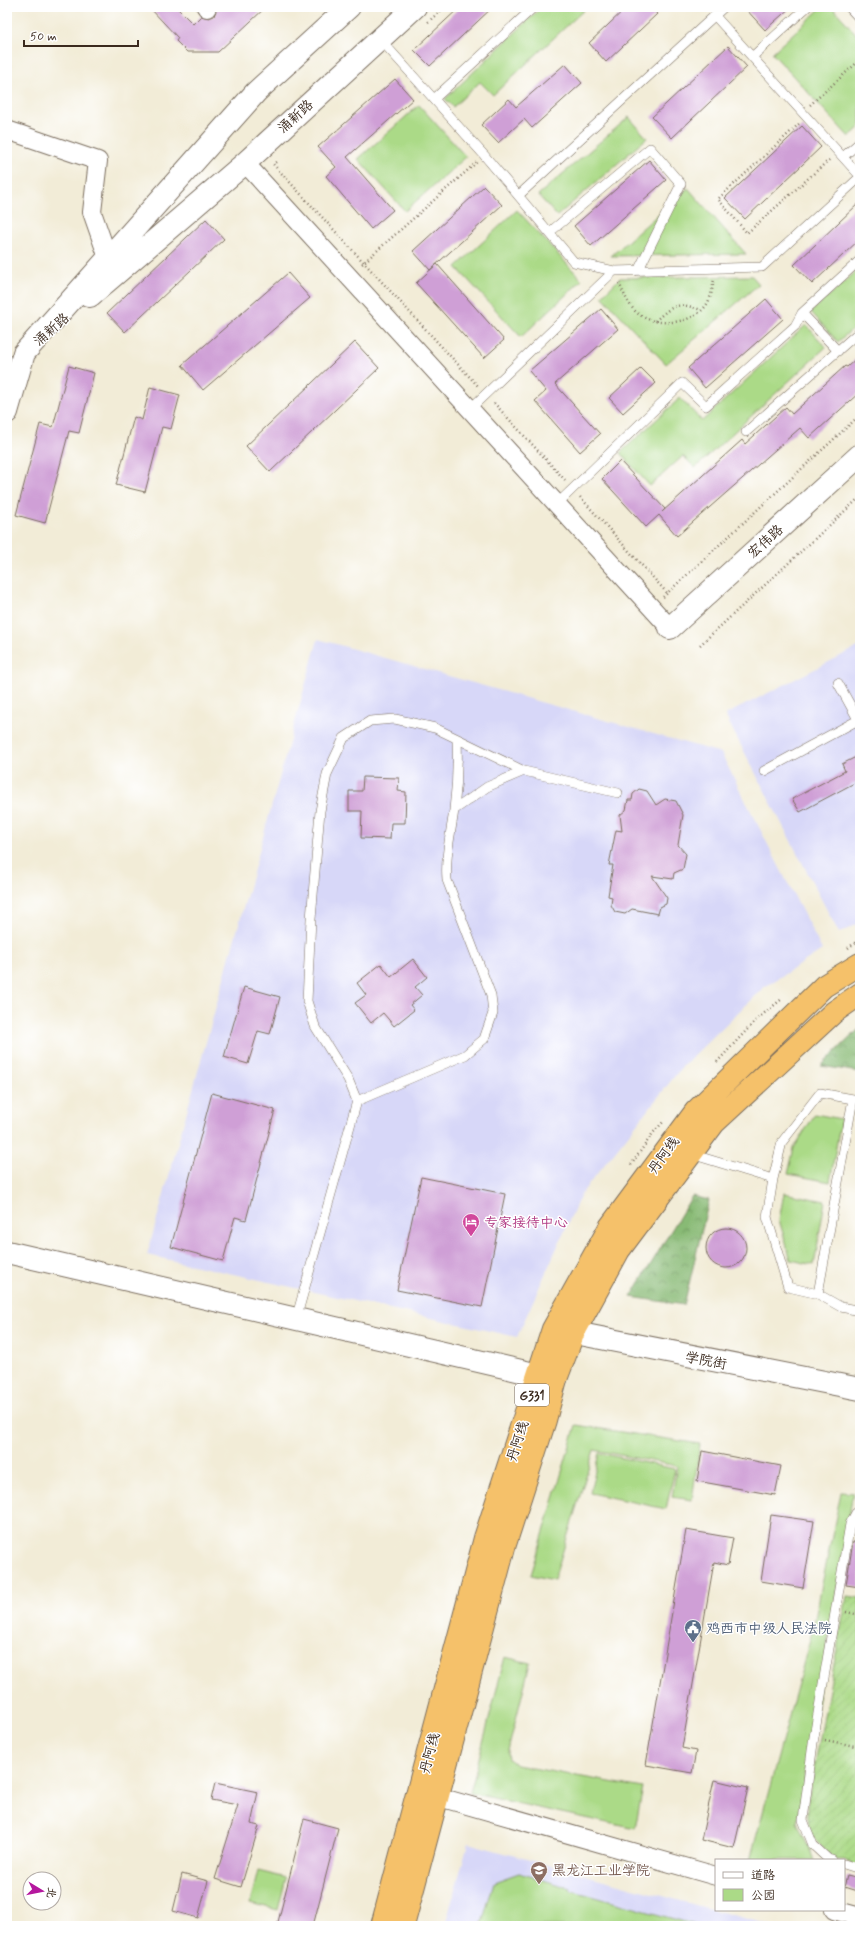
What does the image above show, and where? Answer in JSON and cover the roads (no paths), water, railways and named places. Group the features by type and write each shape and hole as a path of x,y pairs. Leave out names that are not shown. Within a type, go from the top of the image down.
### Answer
{"highway":[{"name":"丹阿线","path":"382,1926 428,1794 545,1420 547,1377 563,1331 610,1227 696,1111 824,986 860,964"},
{"name":"丹阿线","path":"563,1331 619,1250 714,1123 834,1012 860,994"},
{"name":"丹阿线","path":"403,1926 428,1794"}],"street":[{"name":"涌新路","path":"24,353 256,92 349,7"},
{"name":"涌新路","path":"24,353 245,163 380,39 421,15"},
{"path":"7,130 98,161 92,212 108,258"},
{"path":"245,163 670,628"},
{"path":"7,412 24,353"},
{"name":"宏伟路","path":"670,628 860,455"},
{"path":"7,1252 547,1377"},
{"name":"学院街","path":"563,1331 860,1389"},
{"path":"428,1794 715,1876"},
{"path":"838,1911 860,1917"}],"lane":[{"path":"434,99 534,7"},
{"path":"752,57 807,7"},
{"path":"849,7 860,18"},
{"path":"519,195 722,8"},
{"path":"380,39 519,195 574,262 614,271 762,268 860,176 715,16"},
{"path":"841,154 860,142"},
{"path":"550,232 650,148 681,184 638,271"},
{"path":"557,504 682,383 706,406 795,326 802,313 860,260"},
{"path":"470,409 614,271"},
{"path":"802,313 838,351"},
{"path":"746,432 860,330"},
{"path":"764,771 859,721 838,683"},
{"path":"296,1319 357,1101 348,1079 315,1026 307,1001 311,919 319,819 326,774 344,738 370,721 395,719 435,728 524,771 618,793"},
{"path":"357,1101 465,1055 484,1039 493,1013 491,995 448,880 446,865 454,810 458,763 457,739"},
{"path":"454,810 487,787 524,771"},
{"path":"818,1294 854,1099 820,1093 782,1142 773,1179 767,1217 788,1287 818,1294 841,1308 860,1311"},
{"path":"691,1154 773,1179"},
{"path":"828,1859 814,1845 803,1820 814,1738 850,1524 856,1513 860,1511"},
{"path":"845,1864 860,1869"}],"place":[{"name":"专家接待中心","path":"471,1237"},
{"name":"鸡西市中级人民法院","path":"693,1643"},
{"name":"黑龙江工业学院","path":"539,1885"}]}
